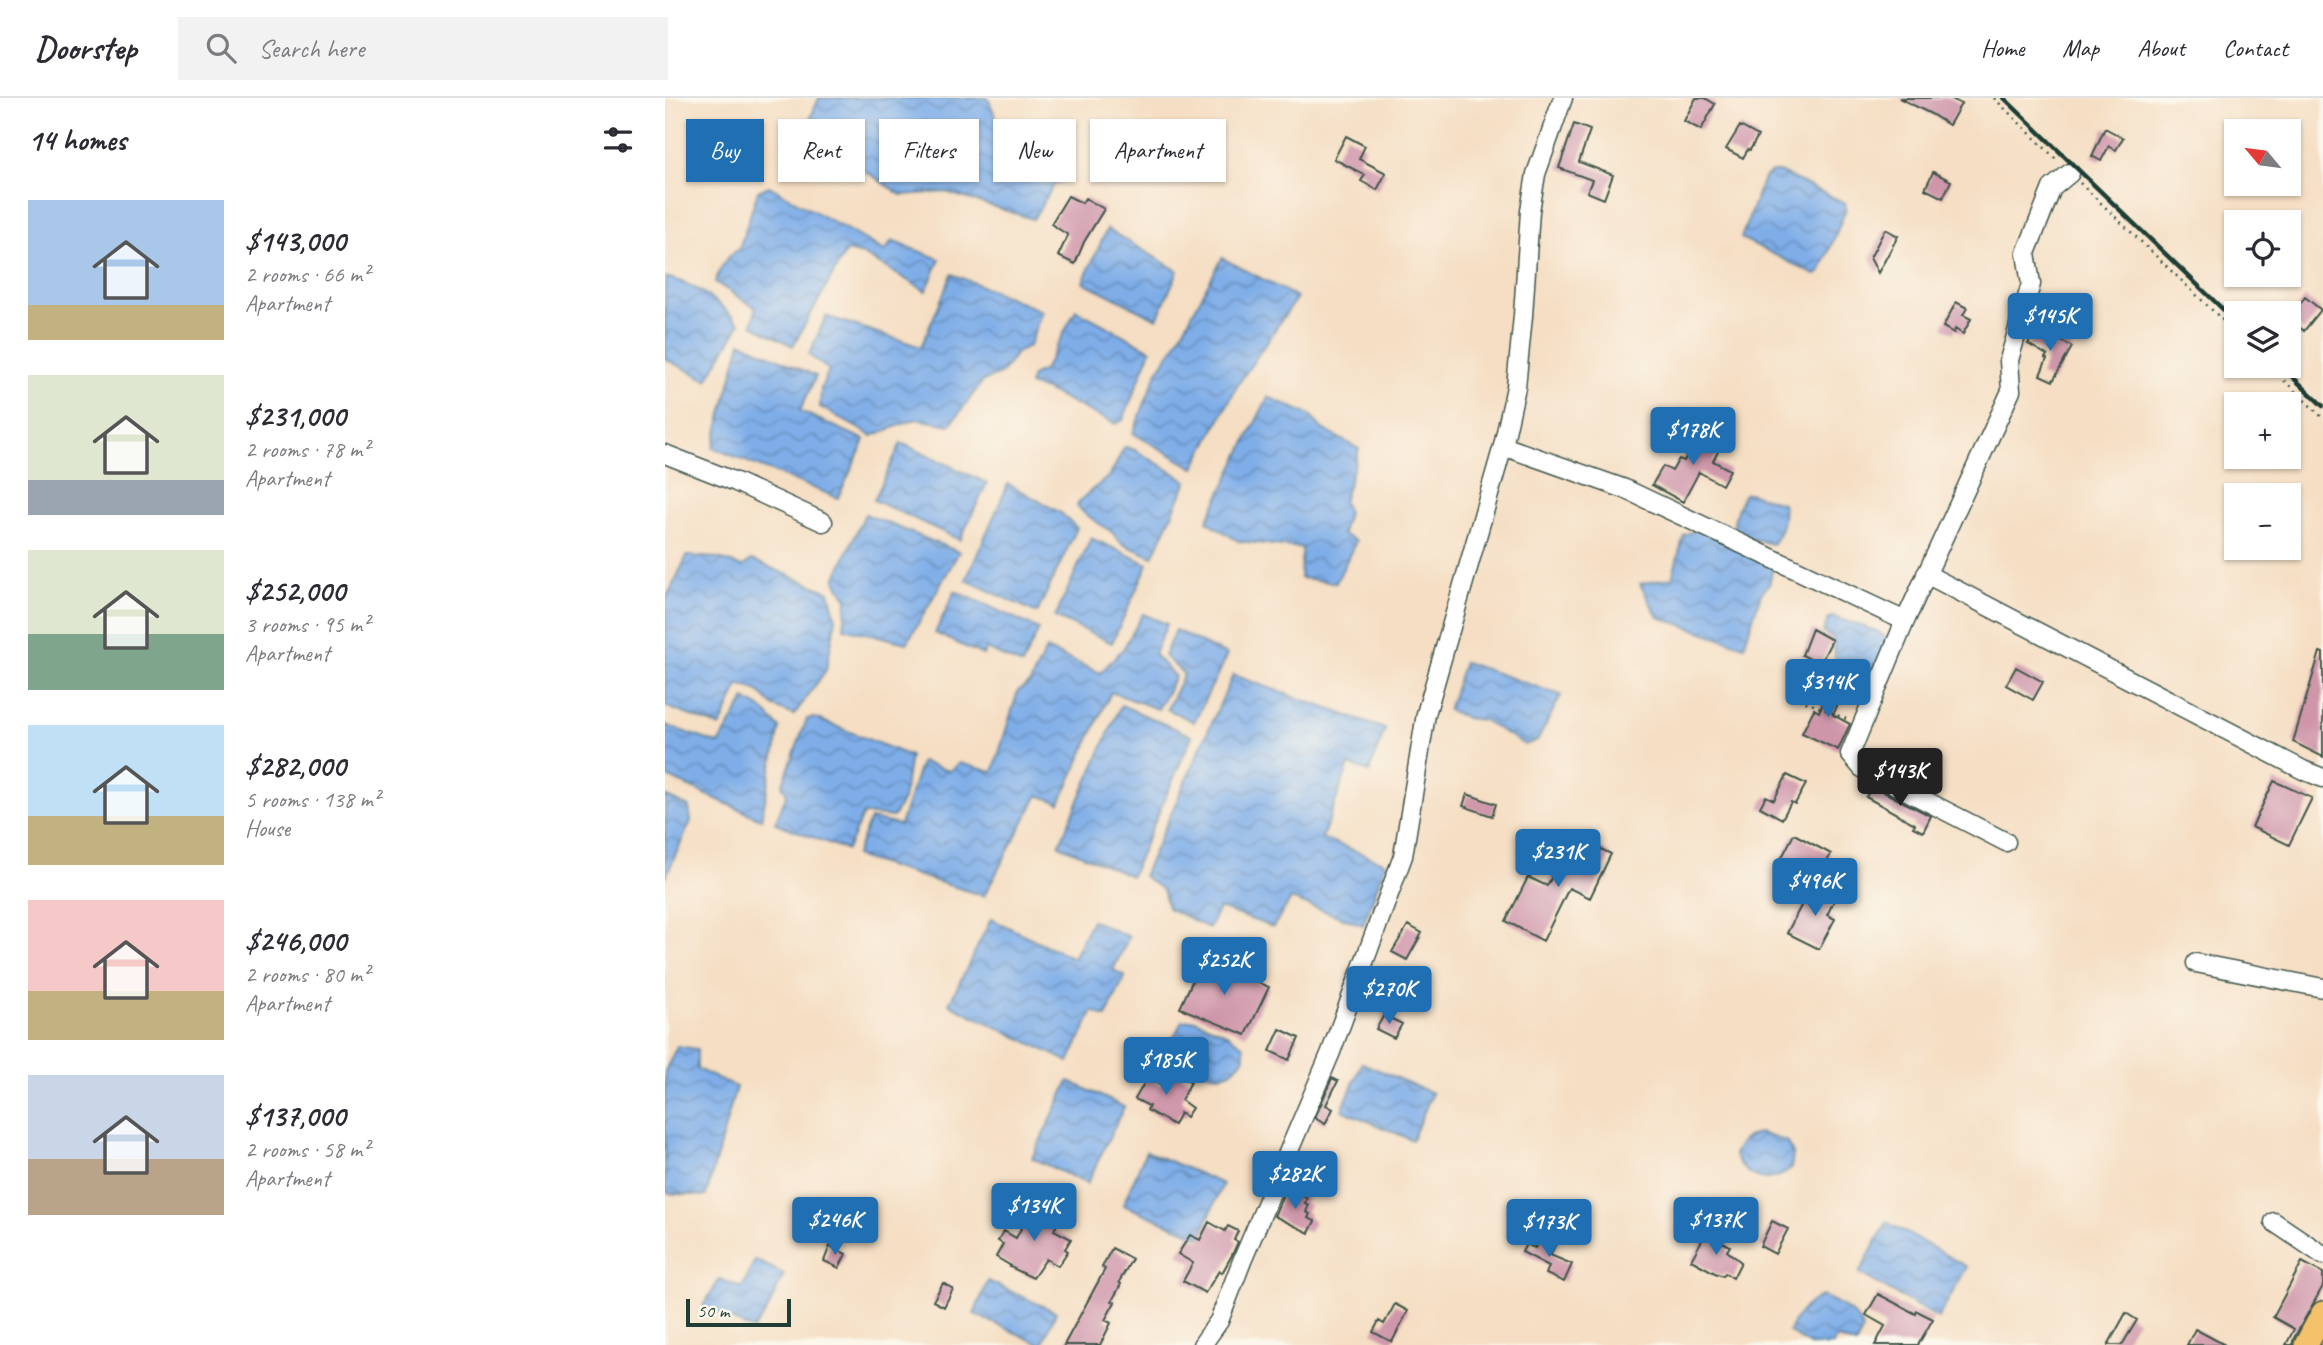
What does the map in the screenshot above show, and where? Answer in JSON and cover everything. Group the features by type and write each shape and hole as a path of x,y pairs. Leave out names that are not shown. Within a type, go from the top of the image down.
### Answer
{"main road":[{"path":"2306,1345 2323,1313"}],"street":[{"path":"1202,1345 1219,1321 1331,1052 1402,856 1426,714 1503,446 1516,387 1530,211 1536,174 1563,98"},
{"path":"2006,842 1862,768 1850,754 1905,621 2011,391 2010,360 2031,284 2026,253 2052,188 2070,173"},
{"path":"1503,446 1625,489 1905,621"},
{"path":"665,454 736,482 823,522"},
{"path":"1926,574 2323,778"},
{"path":"2196,963 2323,988"},
{"path":"2274,1222 2323,1255"}],"path":[{"path":"1994,98 2224,321"},
{"path":"2281,378 2323,418"},
{"path":"1799,699 1861,725"}],"water":[{"path":"819,98 988,98 996,119 993,119 993,182 1060,182 1054,185 1033,219 946,192 901,195 882,182 979,182 979,119 879,119 879,180 865,171 865,119 810,119"},
{"path":"1772,172 1779,172 1845,203 1846,209 1820,273 1815,275 1741,238 1764,178"},
{"path":"769,186 885,251 892,241 940,259 926,291 864,255 846,251 793,346 752,325 756,308 715,282 729,256 739,249 758,191"},
{"path":"1107,229 1178,271 1157,319 1083,282"},
{"path":"1222,258 1297,297 1237,386 1194,468 1133,433 1158,370 1176,344"},
{"path":"952,274 1042,311 1029,346 1016,353 1002,373 983,381 950,425 916,419 872,436 820,407 821,388 829,370 809,355 826,316 921,347"},
{"path":"665,277 687,284 706,295 740,324 707,380 665,359"},
{"path":"1076,310 1151,350 1123,420 1115,424 1046,390 1029,385 1032,376 1044,370"},
{"path":"741,342 816,376 800,411 865,440 838,498 713,448"},
{"path":"1268,397 1310,415 1322,429 1359,449 1343,502 1348,512 1342,534 1356,541 1336,583 1300,578 1302,548 1238,541 1207,521"},
{"path":"901,443 987,483 960,540 874,500"},
{"path":"1125,447 1135,450 1187,481 1153,557 1122,544 1112,532 1077,506 1111,473"},
{"path":"1008,484 1061,513 1077,528 1037,613 966,580"},
{"path":"1749,493 1782,503 1782,525 1772,544 1734,532 1738,507 1744,494"},
{"path":"865,514 959,552 907,643 844,628 847,600 835,579"},
{"path":"1698,529 1773,566 1769,585 1762,591 1744,646 1658,617 1640,584 1672,578 1684,535"},
{"path":"1091,538 1148,564 1112,643 1055,617"},
{"path":"687,556 718,558 742,567 752,560 829,592 836,619 826,670 794,715 774,707 757,690 739,685 720,727 665,706 665,601"},
{"path":"955,591 1039,629 1022,665 986,649 983,655 935,633"},
{"path":"1143,614 1167,624 1154,654 1175,677 1158,709 1111,692 1060,803 1038,795 984,896 855,856 870,819 900,825 921,762 949,771 959,763 993,772 1018,691 1030,683 1046,649 1100,673 1123,649"},
{"path":"1829,618 1877,631 1891,642 1871,682 1836,664 1833,639 1823,632"},
{"path":"1175,630 1227,655 1194,722 1167,709 1184,674 1164,656"},
{"path":"1464,662 1561,695 1538,740 1525,745 1483,720 1466,718 1448,710"},
{"path":"1233,675 1385,729 1369,772 1349,765 1322,838 1386,863 1363,925 1291,899 1273,927 1219,908 1209,928 1168,908 1163,890 1143,876"},
{"path":"745,699 763,710 780,728 761,819 665,776 665,725 719,744"},
{"path":"1121,705 1192,736 1131,876 1059,845"},
{"path":"815,718 910,756 903,800 893,817 863,814 847,850 775,823 787,793 782,786 807,719"},
{"path":"665,796 689,807 691,821 665,878"},
{"path":"991,919 1073,958 1092,920 1129,937 1113,970 1125,976 1106,1017 1093,1011 1069,1062 949,1004"},
{"path":"1195,1020 1224,1032 1244,1046 1244,1058 1232,1071 1221,1075 1205,1072 1168,1049 1182,1021"},
{"path":"677,1046 697,1049 697,1069 736,1087 706,1196 665,1193 665,1071"},
{"path":"1362,1063 1432,1093 1412,1140 1342,1110"},
{"path":"1069,1081 1124,1107 1087,1184 1032,1158"},
{"path":"1759,1133 1786,1141 1793,1154 1791,1169 1766,1179 1745,1170 1734,1154 1743,1140"},
{"path":"1146,1151 1223,1184 1200,1237 1123,1205"},
{"path":"1887,1222 1967,1267 1938,1318 1859,1273"},
{"path":"755,1260 784,1274 767,1311 753,1330 703,1306 720,1279 742,1288"},
{"path":"988,1281 1056,1312 1042,1345 974,1314"},
{"path":"1822,1296 1846,1309 1860,1323 1863,1329 1856,1345 1837,1338 1832,1345 1810,1345 1789,1332 1802,1311"}],"building":[{"path":"1696,98 1705,98 1715,104 1701,130 1684,121"},
{"path":"1899,98 1950,98 1961,104 1949,125"},
{"path":"1574,124 1590,130 1579,162 1613,175 1604,199 1587,192 1592,180 1559,168"},
{"path":"1740,126 1758,136 1743,158 1726,149"},
{"path":"2105,128 2123,138 2116,150 2109,146 2101,161 2092,156"},
{"path":"1346,136 1365,146 1359,159 1386,173 1377,190 1361,181 1365,175 1334,159"},
{"path":"1933,172 1951,181 1943,198 1925,189"},
{"path":"1068,196 1082,203 1085,198 1104,209 1084,242 1075,264 1058,256 1068,235 1051,224"},
{"path":"1885,229 1898,236 1878,273 1870,258"},
{"path":"2305,297 2321,310 2304,331 2301,328 2301,302"},
{"path":"1956,302 1967,308 1963,315 1971,319 1963,334 1943,327"},
{"path":"2038,328 2072,347 2053,381 2040,375 2047,355 2028,344"},
{"path":"1697,425 1723,442 1713,461 1730,470 1722,485 1699,472 1683,502 1652,485 1663,466 1672,471 1679,459 1684,461 1696,438 1692,436"},
{"path":"1812,629 1832,640 1820,664 1802,655"},
{"path":"2320,652 2323,653 2323,757 2293,742"},
{"path":"2016,667 2043,682 2033,700 2006,685"},
{"path":"1833,679 1846,685 1833,715 1850,724 1838,750 1802,733 1814,709 1819,712"},
{"path":"1787,775 1806,784 1795,804 1791,802 1782,819 1760,807 1766,796 1774,800"},
{"path":"2274,781 2312,798 2289,845 2252,827"},
{"path":"1872,786 1931,816 1923,832 1913,827 1915,824 1866,797"},
{"path":"1467,794 1496,804 1492,816 1463,806"},
{"path":"1794,834 1831,854 1816,882 1779,863"},
{"path":"1571,839 1595,851 1597,847 1611,854 1590,898 1569,888 1543,941 1506,921 1528,877 1547,886"},
{"path":"1822,882 1839,891 1827,915 1835,919 1819,949 1787,933 1803,902 1809,905"},
{"path":"1408,925 1422,933 1407,960 1392,952"},
{"path":"1202,960 1269,987 1246,1035 1180,1008"},
{"path":"1384,1015 1402,1024 1394,1038 1376,1029"},
{"path":"1280,1029 1299,1038 1289,1060 1270,1051"},
{"path":"1171,1070 1191,1082 1181,1100 1192,1108 1186,1117 1180,1113 1174,1125 1147,1110 1149,1106 1135,1099 1147,1078 1162,1086"},
{"path":"1332,1078 1338,1081 1326,1105 1333,1109 1325,1124 1315,1118"},
{"path":"1286,1188 1307,1198 1305,1203 1309,1205 1306,1212 1310,1214 1308,1218 1315,1221 1309,1233 1274,1216"},
{"path":"1029,1204 1046,1213 1048,1208 1062,1215 1054,1230 1071,1239 1065,1249 1068,1251 1058,1266 1046,1259 1033,1278 996,1257 1003,1244 998,1241 1004,1231 1016,1238 1028,1215 1024,1213"},
{"path":"1772,1221 1788,1229 1775,1254 1760,1246"},
{"path":"1209,1222 1225,1231 1228,1226 1238,1231 1234,1240 1238,1242 1222,1273 1219,1271 1205,1293 1183,1281 1193,1263 1178,1254 1190,1235 1200,1240"},
{"path":"1706,1233 1730,1246 1727,1251 1741,1262 1733,1278 1725,1273 1723,1276 1715,1273 1691,1260"},
{"path":"1541,1236 1556,1244 1550,1255 1572,1264 1564,1282 1546,1274 1549,1266 1522,1252 1526,1244 1535,1248"},
{"path":"830,1246 846,1254 839,1268 824,1261"},
{"path":"1112,1248 1132,1259 1119,1282 1121,1284 1112,1301 1115,1302 1105,1320 1111,1323 1100,1345 1064,1345 1105,1269 1102,1267"},
{"path":"2302,1262 2323,1273 2323,1286 2292,1345 2286,1345 2294,1329 2273,1317"},
{"path":"943,1283 953,1289 944,1307 933,1301"},
{"path":"1878,1294 1916,1314 1917,1311 1933,1319 1918,1345 1875,1345 1885,1326 1866,1315"},
{"path":"1395,1304 1408,1311 1392,1342 1373,1332 1379,1321 1384,1324"},
{"path":"2126,1313 2137,1320 2122,1345 2108,1345"},
{"path":"2195,1329 2225,1345 2187,1345"}],"railway":[{"path":"2004,98 2224,310"},
{"path":"2294,378 2323,406"}]}
